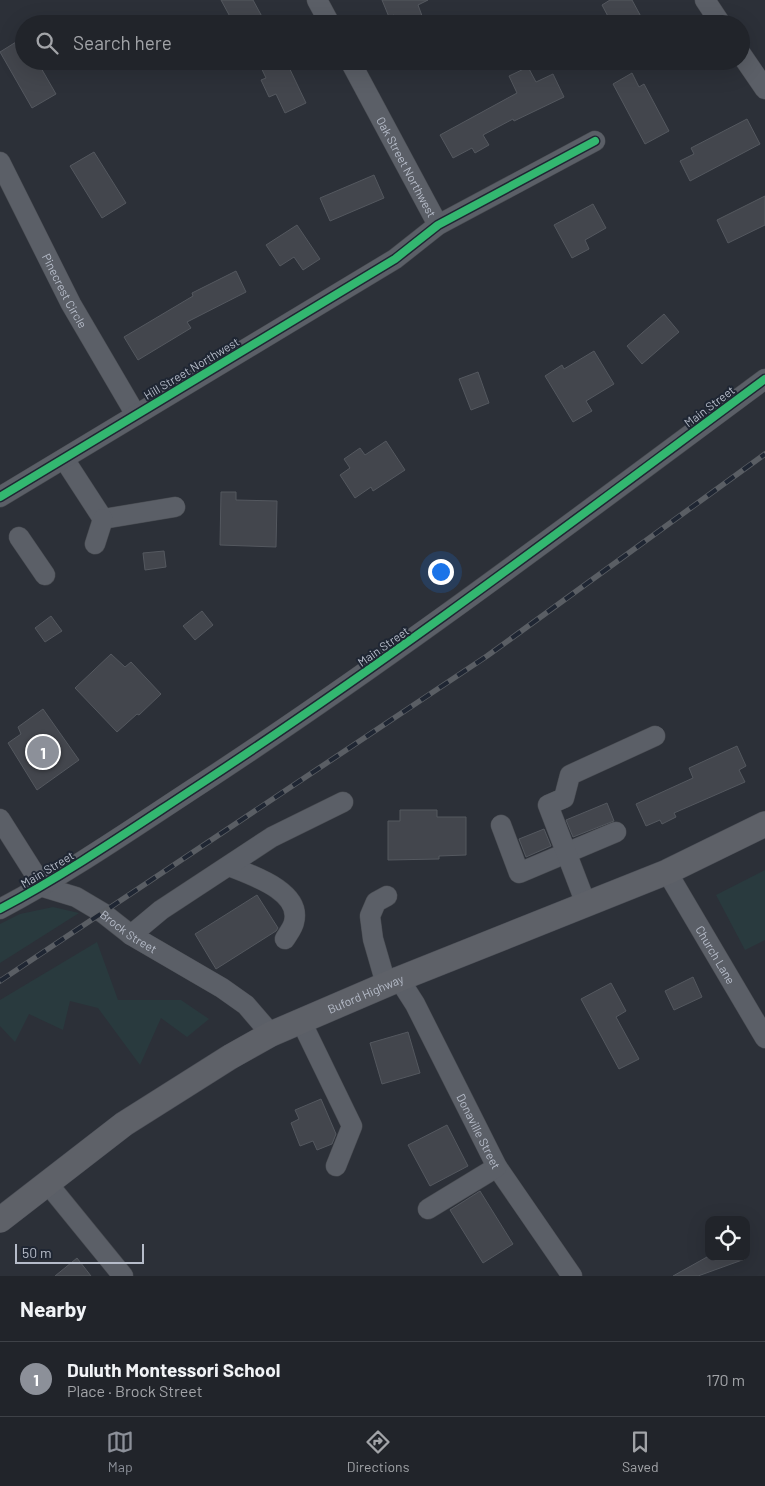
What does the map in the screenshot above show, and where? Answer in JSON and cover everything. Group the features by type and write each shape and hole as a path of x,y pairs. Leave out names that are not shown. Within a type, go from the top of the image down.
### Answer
{"main road":[{"name":"Buford Highway","path":"0,1220 124,1124 230,1057 271,1034 393,981 667,872 765,824"}],"street":[{"path":"317,0 325,15"},
{"path":"705,0 715,15"},
{"path":"750,68 765,90"},
{"name":"Oak Street Northwest","path":"355,70 438,225 395,259"},
{"path":"438,225 595,141"},
{"name":"Pinecrest Circle","path":"0,162 70,304 136,415"},
{"name":"Hill Street Northwest","path":"0,497 395,259"},
{"name":"Main Street","path":"0,909 43,887 256,747 386,658 765,379"},
{"path":"64,459 103,518"},
{"path":"103,518 175,507"},
{"path":"95,544 103,518"},
{"path":"19,536 44,575"},
{"path":"586,904 548,805 564,798 570,775 655,736"},
{"path":"132,935 162,910 272,837 343,802"},
{"path":"0,819 43,887"},
{"path":"501,825 520,873 616,832"},
{"path":"229,866 259,878 284,893 293,905 294,922 285,940"},
{"name":"Church Lane","path":"667,872 707,941 758,1012 765,1038"},
{"name":"Brock Street","path":"43,887 76,897 132,935 246,1005 271,1034"},
{"name":"Donaville Street","path":"387,896 376,902 370,916 373,940 393,981 415,1004 446,1084 497,1166 572,1276"},
{"path":"301,1021 352,1126 336,1166"},
{"path":"428,1209 497,1166"},
{"path":"48,1184 123,1276"}],"shaded area":[{"path":"765,870 765,940 745,950 716,895"},
{"path":"53,907 79,913 0,963 0,924 20,914"},
{"path":"97,942 118,1000 181,1000 209,1019 187,1037 161,1018 140,1065 98,1008 70,1001 63,1030 29,1014 15,1042 0,1026 0,1000"}],"building":[{"path":"221,0 253,0 261,15 229,15"},
{"path":"382,0 428,0 418,5 422,15 388,15"},
{"path":"610,0 632,0 640,15 607,15 602,5"},
{"path":"15,43 15,70 42,70 56,94 32,108 0,52"},
{"path":"262,70 290,70 306,103 285,113 276,94 269,97 261,80 266,78"},
{"path":"522,70 530,70 536,82 553,74 564,97 514,121 513,119 483,135 489,145 475,153 472,148 453,158 440,135 517,93 509,76"},
{"path":"632,73 639,87 644,84 669,131 645,144 613,84"},
{"path":"747,119 760,144 690,181 680,161 694,154 691,148"},
{"path":"94,152 126,203 102,218 70,166"},
{"path":"374,175 384,198 330,221 320,198"},
{"path":"765,196 765,225 728,243 717,220"},
{"path":"593,204 606,228 585,240 589,249 572,258 554,225"},
{"path":"297,225 320,259 303,270 294,257 280,266 266,245"},
{"path":"236,271 246,292 187,322 191,328 138,360 124,337 193,296 192,293"},
{"path":"664,314 679,332 642,364 627,346"},
{"path":"594,351 614,384 586,401 592,411 573,422 545,376 562,365 564,369"},
{"path":"478,372 489,403 471,410 459,379"},
{"path":"386,441 405,470 373,491 371,487 355,498 340,475 350,468 344,459 360,448 365,455"},
{"path":"221,492 236,492 236,500 277,501 276,547 220,545"},
{"path":"164,551 166,567 145,570 143,553"},
{"path":"202,611 213,625 195,640 183,626"},
{"path":"51,616 62,631 45,642 35,628"},
{"path":"111,654 125,667 131,662 161,694 139,715 137,714 117,732 75,688"},
{"path":"43,709 79,760 37,790 8,743 21,734 18,727"},
{"path":"737,746 746,766 739,770 745,782 674,813 676,817 662,824 660,820 646,826 636,804 693,778 689,768"},
{"path":"607,803 614,821 573,837 566,820"},
{"path":"400,810 437,810 437,817 466,817 466,855 439,856 439,859 388,860 388,821 400,821"},
{"path":"544,829 551,846 526,857 519,839"},
{"path":"257,895 278,928 216,969 195,934"},
{"path":"693,977 702,997 674,1010 665,991"},
{"path":"611,983 626,1011 616,1017 639,1059 619,1069 581,999"},
{"path":"408,1032 420,1073 382,1084 370,1043"},
{"path":"321,1099 336,1134 332,1144 317,1150 313,1141 300,1146 291,1123 299,1119 295,1110"},
{"path":"447,1125 468,1166 430,1186 408,1145"},
{"path":"480,1191 513,1244 483,1263 450,1210"},
{"path":"77,1258 91,1276 55,1276"},
{"path":"705,1258 705,1261 739,1261 698,1276 673,1276"}],"railway":[{"path":"0,981 487,656 765,454"}],"cycle path":[{"path":"0,497 395,259 438,225 595,141"},
{"path":"0,909 52,880 102,848 346,686 487,585 765,379"}],"place":[{"name":"Duluth Montessori School","path":"43,752"}]}
